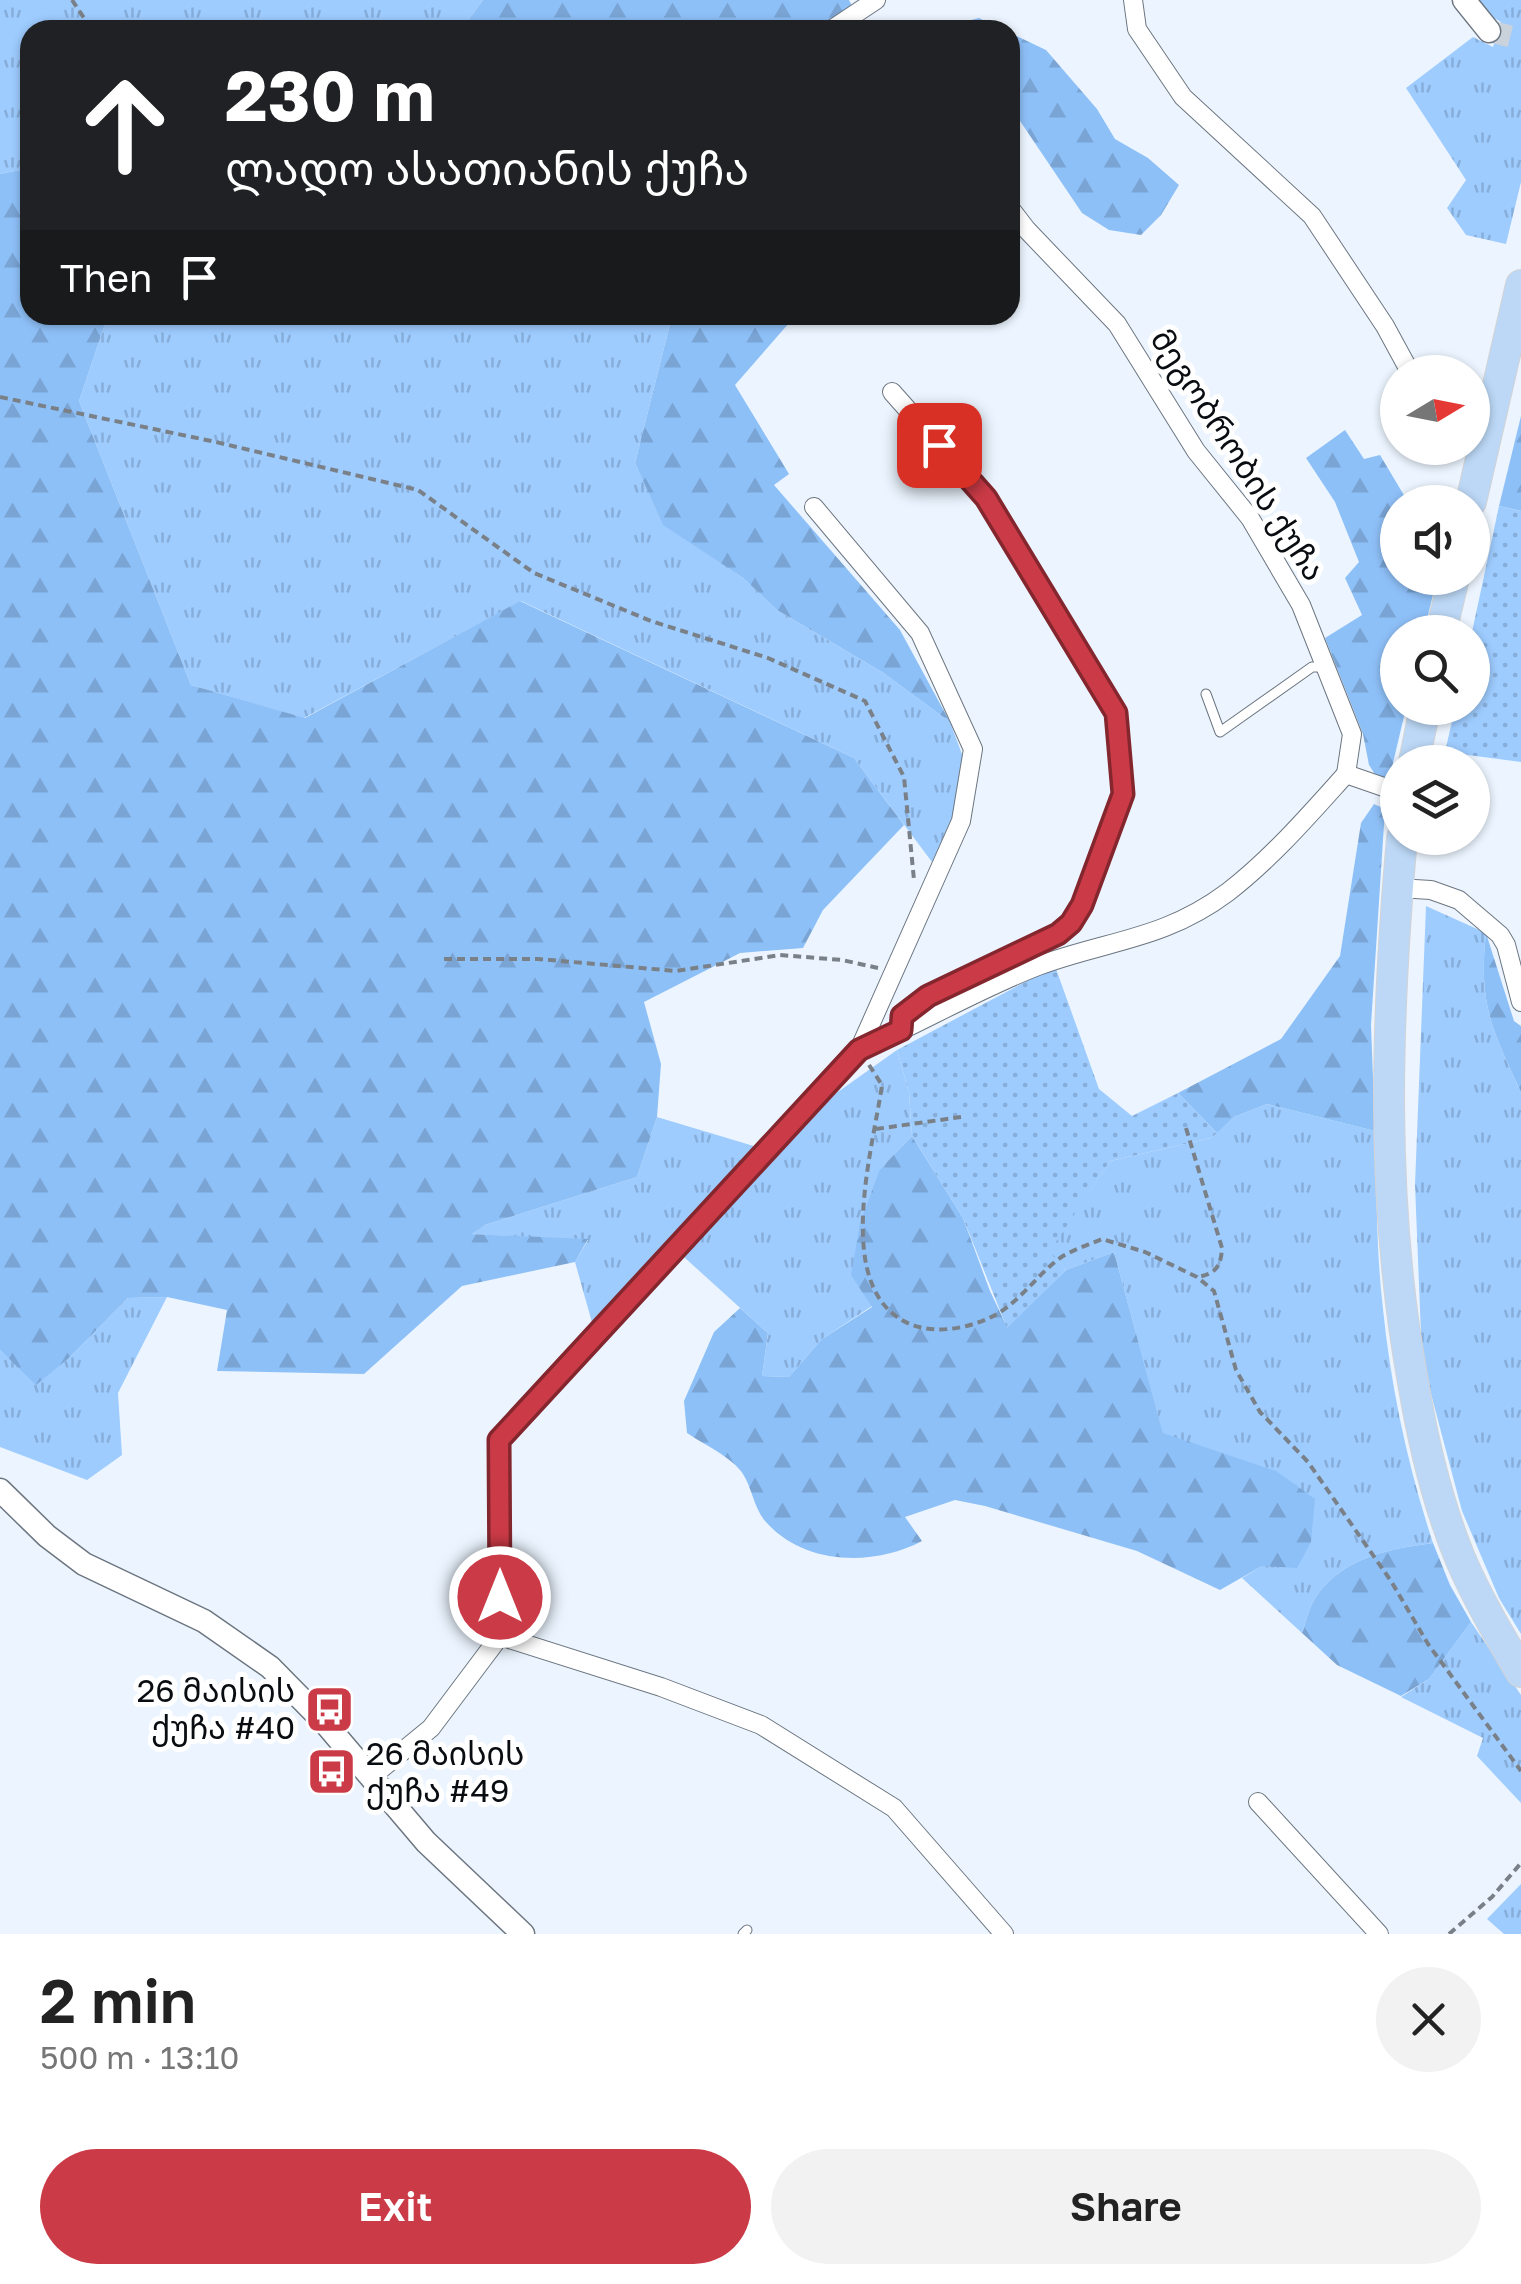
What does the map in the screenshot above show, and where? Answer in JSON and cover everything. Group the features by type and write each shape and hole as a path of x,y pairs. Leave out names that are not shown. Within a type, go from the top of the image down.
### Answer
{"highway":[{"path":"1490,403 1521,285"},
{"path":"1401,855 1390,996 1389,1138 1394,1256 1401,1314 1421,1428 1445,1518 1476,1594 1521,1672"}],"street":[{"path":"846,20 876,0"},
{"path":"1133,0 1136,29 1183,97 1312,216 1401,355"},
{"path":"1464,0 1490,31"},
{"name":"მეგობრობის ქუჩა","path":"1020,221 1117,324 1196,452 1250,518 1302,605 1352,734 1346,774"},
{"path":"892,392 986,498 1116,713 1123,794 1092,880 1071,923 1058,934 920,1001 902,1016 901,1030"},
{"path":"370,1778 431,1728 500,1636 499,1440 859,1050 960,821 973,749 920,633 814,506"},
{"path":"859,1050 1033,968 1153,934 1180,922 1227,893 1260,864 1346,774 1380,786"},
{"path":"1398,888 1431,890 1459,900 1500,936 1521,1002"},
{"path":"0,1490 47,1536 84,1564 204,1620 249,1650 325,1723 426,1842 522,1934"},
{"path":"500,1636 761,1725 894,1808 1004,1934"},
{"path":"1258,1802 1379,1934"}],"lane":[{"path":"1206,694 1220,732 1312,667 1326,667"}],"path":[{"path":"0,397 418,490 534,573 651,621 768,658 865,701 904,776 914,862 914,925"},
{"path":"444,960 538,959 676,970 780,955 842,960 892,972"},
{"path":"859,1050 882,1085 867,1176 862,1238 869,1280 892,1316 923,1330 955,1329 998,1314 1062,1257 1102,1239 1145,1252 1198,1276 1214,1291 1236,1370 1260,1412 1308,1462 1428,1644 1521,1771"},
{"path":"876,1129 962,1117"},
{"path":"1186,1128 1222,1248 1222,1262 1216,1270 1198,1276"},
{"path":"1449,1934 1492,1897 1521,1863"}],"green space":[{"path":"0,0 483,0 468,20 20,20 20,170 0,174"},
{"path":"483,0 849,0 859,20 468,20"},
{"path":"1477,0 1521,0 1521,182 1506,244 1466,235 1447,208 1466,180 1406,88 1473,37 1493,47 1501,22"},
{"path":"1020,38 1046,50 1097,109 1115,139 1148,158 1179,185 1161,215 1141,235 1109,230 1082,213 1020,121"},
{"path":"20,170 20,325 105,325 79,401 191,685 305,718 520,601 854,758 904,825 823,910 803,948 740,953 644,1002 661,1064 657,1117 637,1177 485,1225 471,1234 588,1239 575,1262 462,1286 364,1374 217,1371 227,1310 167,1297 128,1298 68,1359 36,1385 0,1350 0,174"},
{"path":"105,325 670,325 635,463 663,524 743,578 777,610 882,672 950,722 963,757 952,818 932,862 854,758 521,601 304,718 191,685 79,401"},
{"path":"670,325 787,325 735,385 789,474 774,485 900,630 950,722 882,672 777,610 743,578 663,525 635,463"},
{"path":"1521,416 1521,511 1499,506"},
{"path":"1345,430 1364,459 1380,455 1380,465 1386,465 1398,485 1380,485 1380,595 1433,595 1428,615 1380,615 1380,725 1402,725 1397,745 1380,745 1380,780 1369,765 1363,734 1325,638 1362,615 1345,578 1359,562 1335,502 1306,458"},
{"path":"1499,506 1521,511 1521,762 1490,758 1490,745 1447,745 1451,725 1490,725 1490,615 1476,615 1480,595 1490,595 1490,548"},
{"path":"1374,804 1380,807 1382,855 1371,1025 1375,1131 1267,1104 1234,1117 1217,1133 1178,1093 1281,1039 1340,956 1361,823"},
{"path":"1426,906 1486,933 1486,998 1502,1051 1521,1092 1521,1634 1499,1598 1462,1511 1422,1360 1415,1185"},
{"path":"1486,933 1514,1021 1521,1026 1521,1092 1502,1051 1486,998"},
{"path":"1055,966 1099,1089 1132,1116 1178,1093 1217,1133 1211,1138 1110,1161 1050,1251 1066,1270 1007,1328 963,1218 912,1136 909,1093 897,1050"},
{"path":"897,1050 909,1093 912,1136 880,1169 872,1306 822,1339 789,1377 762,1376 768,1333 685,1258 675,1240 593,1326 575,1262 588,1240 469,1234 485,1225 637,1177 657,1117 757,1147 772,1159 835,1094"},
{"path":"1267,1104 1375,1131 1379,1265 1386,1339 1402,1427 1433,1543 1384,1552 1354,1563 1317,1595 1302,1633 1242,1578 1262,1566 1163,1434 1114,1252 1066,1270 1049,1251 1110,1161 1211,1138 1234,1117"},
{"path":"912,1136 963,1218 1007,1327 1066,1270 1114,1252 1163,1433 1276,1471 1315,1499 1311,1542 1297,1568 1262,1566 1220,1590 1137,1551 955,1500 905,1517 922,1541 861,1558 819,1554 800,1547 766,1522 738,1468 687,1433 684,1401 714,1332 740,1308 768,1333 762,1376 789,1377 822,1339 872,1307 851,1275 860,1223 880,1169"},
{"path":"167,1297 118,1393 122,1455 87,1480 0,1447 0,1350 36,1384 68,1359 128,1298"},
{"path":"1433,1543 1471,1622 1429,1679 1401,1696 1337,1665 1302,1633 1317,1595 1354,1563 1384,1552"},
{"path":"1471,1622 1521,1695 1521,1803 1477,1756 1483,1738 1401,1697 1429,1679"},
{"path":"1521,1884 1521,1934 1504,1934 1487,1919"}],"tunnel":[{"path":"1489,31 1521,39"}],"place":[{"name":"26 მაისის ქუჩა #40","path":"330,1709"},
{"name":"26 მაისის ქუჩა #49","path":"331,1772"}],"route":[{"path":"500,1597 499,1440 859,1050 901,1030 902,1016 928,996 1058,934 1071,923 1082,905 1097,867 1123,794 1116,713 986,498 939,445"}]}
